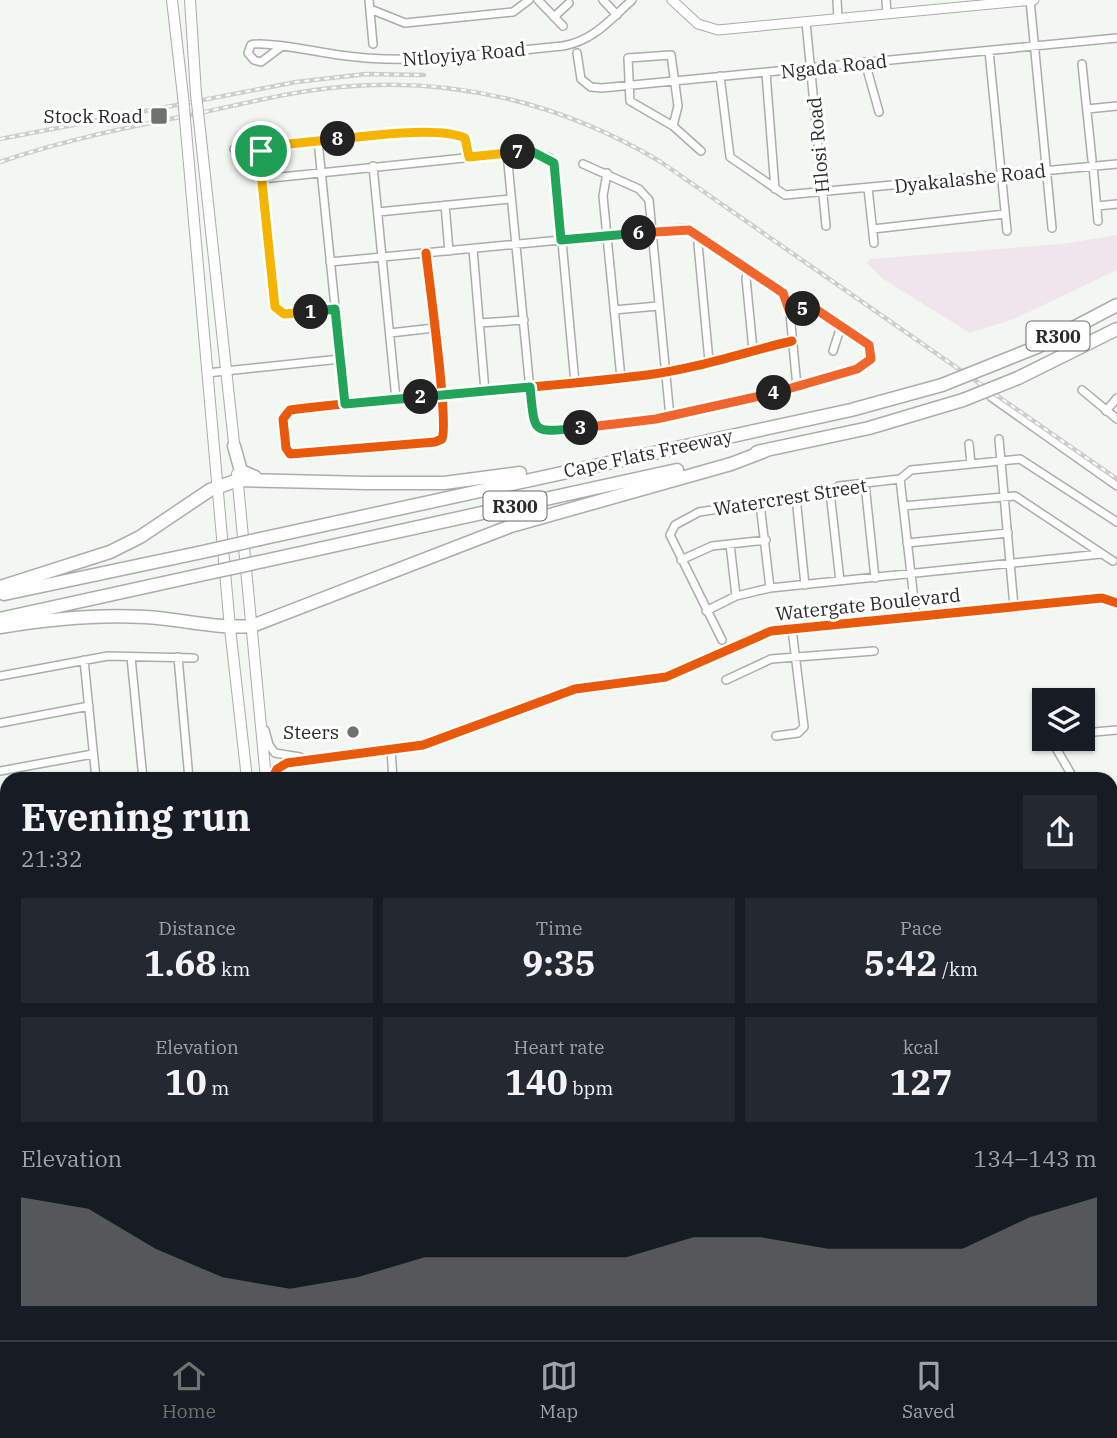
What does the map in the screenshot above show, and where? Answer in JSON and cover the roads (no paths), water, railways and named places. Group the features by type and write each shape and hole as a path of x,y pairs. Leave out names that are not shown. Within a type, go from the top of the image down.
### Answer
{"highway":[{"name":"Cape Flats Freeway","path":"0,595 851,410 942,385 1069,331 1117,305"},
{"name":"Cape Flats Freeway","path":"0,619 908,418 1018,378 1117,329"},
{"path":"234,446 239,468 251,477 366,483"},
{"path":"0,627 67,618 118,616 230,628 252,626 511,526 732,464 765,451"},
{"path":"0,587 48,575 110,552 140,537 218,486 238,480 444,483 572,464 593,465"}],"main road":[{"path":"172,0 183,96 230,628 246,772"},
{"path":"190,0 196,94 227,371 265,772"},
{"path":"227,589 226,492 238,480"}],"street":[{"path":"369,0 373,44"},
{"path":"370,9 405,23 513,12 529,0"},
{"path":"538,0 563,26"},
{"path":"603,0 617,15"},
{"name":"Ntloyiya Road","path":"281,47 388,60 493,53 584,41 632,0"},
{"path":"672,0 698,24 710,29 887,14 934,5 1032,0 1052,228"},
{"path":"837,0 838,19"},
{"path":"886,0 887,14"},
{"path":"554,17 569,3"},
{"name":"Hlosi Road","path":"806,22 826,226"},
{"name":"Ngada Road","path":"577,53 580,76 586,84 596,88 1117,38"},
{"path":"989,51 1007,231"},
{"path":"673,127 677,113 671,55 628,58 628,86 633,103 673,127 702,151"},
{"path":"865,62 879,112"},
{"path":"1082,64 1098,221"},
{"path":"766,73 775,189"},
{"path":"720,76 730,157 775,189"},
{"path":"1087,109 1117,106"},
{"path":"233,149 261,151 269,146 391,134 450,135 465,138 469,157"},
{"path":"318,141 345,404"},
{"path":"261,151 275,307 284,314 335,309"},
{"path":"262,179 531,151 553,161 575,383"},
{"path":"507,153 533,421 542,431 670,416 797,387 857,369 870,362 869,345 817,310 789,310"},
{"name":"Dyakalashe Road","path":"775,189 788,196 1001,175 1092,163 1117,164"},
{"path":"583,164 607,173 647,196 670,416"},
{"path":"373,166 396,399"},
{"path":"607,173 603,188 621,378"},
{"path":"868,188 874,243"},
{"path":"378,212 512,199"},
{"path":"1097,206 1117,204"},
{"path":"445,205 449,251"},
{"path":"873,229 1005,214"},
{"path":"330,262 686,228 783,293 789,310 797,387"},
{"path":"701,237 698,244 709,360"},
{"path":"472,249 485,391"},
{"path":"426,253 441,395 444,431 439,441 298,456 287,452 285,414 345,404 396,399 441,395 485,391 575,383 665,372 792,341"},
{"path":"749,270 746,278 753,350"},
{"path":"614,310 658,306"},
{"path":"479,323 524,320"},
{"path":"832,351 841,326"},
{"path":"390,333 434,328"},
{"path":"207,373 340,359"},
{"path":"1082,390 1117,419"},
{"path":"991,397 1117,486"},
{"path":"1106,411 1117,398"},
{"path":"999,439 1014,607"},
{"path":"969,444 971,464"},
{"name":"Watercrest Street","path":"722,640 670,535 675,525 706,510 830,492 839,486 900,479 911,470 1028,461 1117,522"},
{"path":"900,479 916,617"},
{"path":"865,484 875,578"},
{"path":"830,492 840,581"},
{"path":"904,506 1005,495 1018,498 1113,561"},
{"path":"796,497 805,585"},
{"path":"760,504 770,588"},
{"path":"907,543 1008,533"},
{"path":"681,560 712,546 766,540"},
{"path":"730,544 736,596"},
{"path":"706,611 736,596 770,588 1101,554"},
{"name":"Watergate Boulevard","path":"277,772 282,765 309,758 423,745 575,689 666,677 762,633 1102,598 1117,603"},
{"path":"776,736 803,730 792,629"},
{"path":"726,680 765,660 874,651"},
{"path":"131,657 142,772"},
{"path":"0,676 84,660 131,657 194,658"},
{"path":"178,657 188,772"},
{"path":"84,660 95,772"},
{"name":"Watergate Boulevard","path":"258,691 270,748 283,756 309,758"},
{"path":"0,723 89,706"},
{"path":"1095,732 1117,730"},
{"path":"391,749 393,772"},
{"path":"1058,751 1070,772"},
{"path":"0,771 93,754"}],"railway":[{"path":"0,139 296,82 366,74 424,75"},
{"path":"0,162 121,129 286,95 341,87 425,86 507,99 547,110 586,124 661,162 1117,479"}],"place":[{"name":"Stock Road","path":"159,116"},
{"name":"Steers","path":"353,732"}]}
